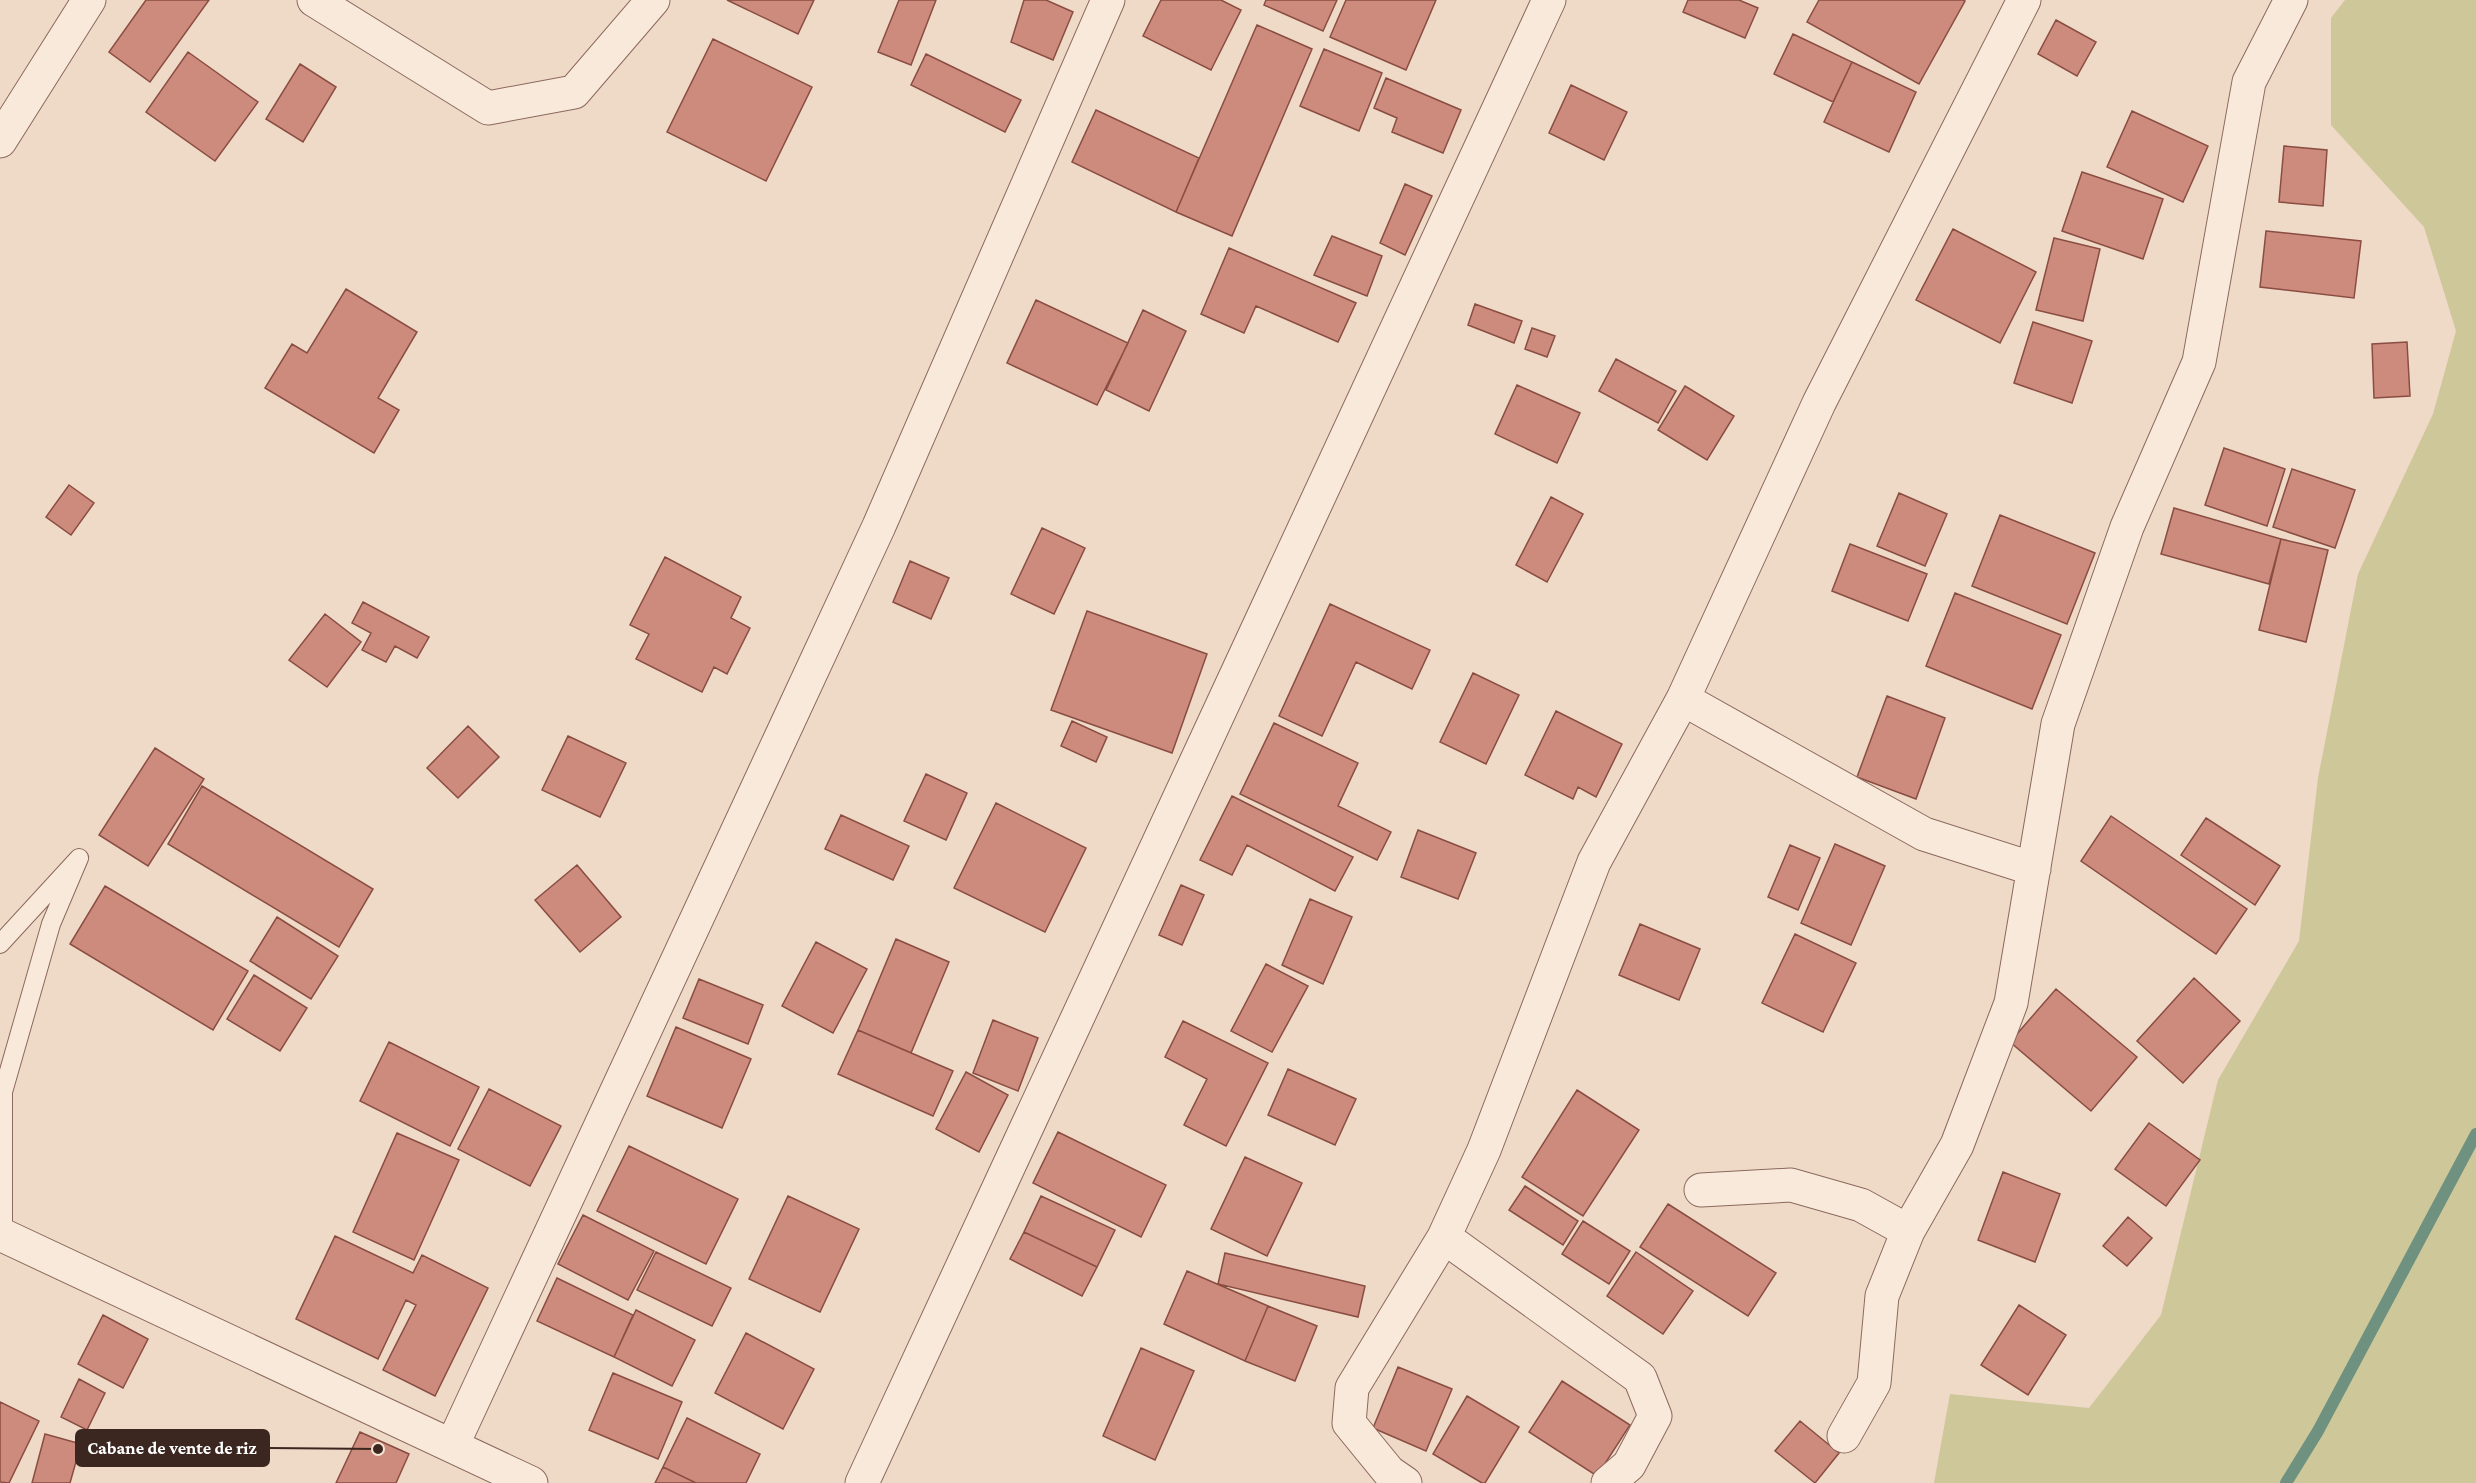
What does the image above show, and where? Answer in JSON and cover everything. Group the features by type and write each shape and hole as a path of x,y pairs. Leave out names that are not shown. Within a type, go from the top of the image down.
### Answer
{"street":[{"path":"0,141 89,0"},
{"path":"314,0 488,108 574,92 653,0"},
{"path":"452,1446 879,526 1108,0"},
{"path":"862,1483 1549,0"},
{"path":"1405,1483 1389,1472 1349,1423 1352,1388 1444,1237 1484,1150 1594,862 1683,699 1819,403 2024,0"},
{"path":"1844,1436 1874,1383 1882,1296 1908,1231 1957,1145 2012,1003 2058,724 2127,527 2199,362 2249,82 2291,0"},
{"path":"1683,699 1924,834 2034,869"},
{"path":"1701,1190 1791,1185 1861,1204 1908,1231"},
{"path":"1,1234 531,1483"},
{"path":"1444,1237 1640,1378 1655,1416 1629,1465 1608,1483"}],"lane":[{"path":"0,944 79,858 51,924 3,1092 1,1234"}],"shaded area":[{"path":"2345,0 2476,0 2476,1483 1934,1483 1950,1394 2089,1408 2161,1315 2218,1080 2299,941 2318,778 2358,574 2433,414 2456,331 2424,227 2331,125 2331,18"}],"building":[{"path":"146,0 209,0 150,82 109,52"},
{"path":"727,0 814,0 798,34"},
{"path":"899,0 936,0 911,65 878,52"},
{"path":"1024,0 1046,0 1073,12 1053,60 1011,42"},
{"path":"1161,0 1221,0 1241,10 1211,70 1143,36"},
{"path":"1266,0 1337,0 1323,31 1264,5"},
{"path":"1346,0 1436,0 1406,70 1330,37"},
{"path":"1688,0 1739,0 1758,8 1745,38 1683,12"},
{"path":"1819,0 1965,1 1919,84 1807,22"},
{"path":"2056,20 2096,42 2077,76 2038,54"},
{"path":"1257,25 1312,49 1232,236 1176,212"},
{"path":"1793,34 1852,62 1833,102 1774,74"},
{"path":"713,39 812,87 766,181 667,132"},
{"path":"1324,49 1382,73 1359,131 1300,106"},
{"path":"188,52 258,102 215,161 146,112"},
{"path":"926,54 1021,100 1005,132 911,85"},
{"path":"1852,62 1916,92 1889,152 1824,122"},
{"path":"300,64 336,87 303,142 266,119"},
{"path":"1386,78 1461,110 1443,153 1392,132 1397,118 1374,108"},
{"path":"1571,85 1627,112 1604,160 1549,133"},
{"path":"1096,110 1199,158 1176,212 1072,162"},
{"path":"2132,111 2208,146 2183,202 2107,167"},
{"path":"2284,146 2327,150 2323,206 2279,202"},
{"path":"2082,172 2163,199 2143,259 2062,231"},
{"path":"1405,184 1432,196 1405,255 1380,243"},
{"path":"1953,229 2036,272 2000,343 1916,300"},
{"path":"2266,231 2361,241 2354,298 2260,287"},
{"path":"1332,236 1382,256 1367,296 1314,275"},
{"path":"2054,238 2100,249 2083,321 2036,310"},
{"path":"1229,248 1356,303 1338,342 1256,306 1244,333 1201,314"},
{"path":"346,289 417,332 378,398 399,410 374,453 265,388 292,344 307,353"},
{"path":"1036,300 1128,343 1097,405 1007,363"},
{"path":"1475,304 1522,321 1514,343 1468,325"},
{"path":"1143,310 1186,331 1149,411 1106,390"},
{"path":"2033,322 2092,341 2072,403 2014,383"},
{"path":"1532,328 1555,336 1547,357 1525,349"},
{"path":"2407,342 2410,396 2374,398 2372,344"},
{"path":"1616,359 1676,391 1658,423 1599,391"},
{"path":"1517,385 1580,413 1557,463 1495,434"},
{"path":"1685,386 1734,416 1707,460 1658,430"},
{"path":"2224,448 2285,469 2267,526 2205,505"},
{"path":"2292,469 2355,490 2335,548 2273,527"},
{"path":"69,485 94,503 71,535 46,517"},
{"path":"1899,493 1947,514 1925,566 1877,546"},
{"path":"1551,497 1583,514 1547,582 1516,565"},
{"path":"2174,508 2281,539 2269,584 2161,554"},
{"path":"2000,515 2095,553 2067,624 1972,586"},
{"path":"1042,528 1085,548 1054,614 1011,594"},
{"path":"2281,539 2328,550 2306,642 2259,630"},
{"path":"1850,544 1927,574 1908,621 1832,591"},
{"path":"665,557 741,597 731,618 750,628 727,674 714,667 702,692 636,659 649,634 630,625"},
{"path":"910,561 949,578 931,619 893,602"},
{"path":"1955,593 2061,635 2032,709 1926,666"},
{"path":"363,602 429,637 417,658 395,646 386,662 362,650 371,633 352,623"},
{"path":"1330,604 1430,650 1412,689 1356,662 1322,736 1279,716"},
{"path":"1087,611 1207,654 1172,753 1051,710"},
{"path":"325,614 361,642 327,687 289,660"},
{"path":"1473,673 1519,695 1486,764 1440,742"},
{"path":"1887,696 1945,718 1916,799 1857,777"},
{"path":"1556,711 1622,744 1596,797 1578,787 1573,799 1525,775"},
{"path":"1072,721 1107,737 1096,762 1061,746"},
{"path":"1274,723 1358,763 1338,806 1391,832 1377,860 1240,794"},
{"path":"468,726 499,757 458,798 427,768"},
{"path":"568,736 626,763 600,817 542,790"},
{"path":"155,748 204,779 148,866 99,835"},
{"path":"926,774 967,793 946,840 904,821"},
{"path":"202,786 373,889 339,947 168,844"},
{"path":"1232,796 1353,857 1335,891 1247,845 1232,875 1200,860"},
{"path":"996,803 1086,848 1045,932 954,888"},
{"path":"841,815 909,846 893,880 825,849"},
{"path":"2111,816 2247,909 2216,954 2081,861"},
{"path":"2206,818 2280,866 2255,905 2181,855"},
{"path":"1418,830 1476,853 1458,899 1401,877"},
{"path":"1835,844 1885,866 1851,945 1801,923"},
{"path":"1790,845 1820,858 1798,910 1768,897"},
{"path":"577,865 621,917 580,952 535,900"},
{"path":"1181,885 1204,895 1182,945 1159,935"},
{"path":"105,886 248,971 213,1030 70,944"},
{"path":"1310,899 1352,917 1323,984 1282,965"},
{"path":"277,917 338,956 311,999 250,961"},
{"path":"1640,924 1700,949 1679,1000 1619,975"},
{"path":"1795,934 1856,963 1823,1032 1762,1003"},
{"path":"896,939 949,962 911,1053 858,1030"},
{"path":"816,942 867,969 833,1033 782,1006"},
{"path":"1266,964 1308,986 1272,1052 1231,1031"},
{"path":"254,975 307,1008 280,1051 227,1019"},
{"path":"2194,978 2240,1021 2183,1083 2137,1041"},
{"path":"699,979 763,1005 748,1044 683,1018"},
{"path":"2056,989 2137,1057 2091,1111 2010,1042"},
{"path":"993,1020 1038,1038 1018,1091 973,1073"},
{"path":"1183,1021 1268,1063 1226,1146 1184,1125 1207,1079 1165,1057"},
{"path":"676,1027 751,1059 722,1128 647,1096"},
{"path":"858,1030 953,1071 933,1116 838,1074"},
{"path":"389,1042 479,1087 450,1146 360,1101"},
{"path":"1288,1069 1356,1099 1335,1145 1268,1115"},
{"path":"966,1072 1008,1095 979,1152 936,1129"},
{"path":"489,1089 561,1126 530,1186 458,1149"},
{"path":"1577,1090 1639,1130 1583,1216 1522,1177"},
{"path":"2149,1123 2200,1160 2166,1206 2115,1169"},
{"path":"1058,1132 1166,1185 1141,1237 1033,1183"},
{"path":"397,1133 459,1160 414,1260 353,1232"},
{"path":"629,1146 738,1199 706,1264 597,1211"},
{"path":"1245,1157 1302,1183 1267,1256 1211,1229"},
{"path":"2003,1172 2060,1194 2035,1262 1978,1240"},
{"path":"1525,1186 1578,1221 1563,1245 1509,1210"},
{"path":"788,1196 859,1229 820,1312 749,1279"},
{"path":"1041,1196 1115,1230 1097,1267 1024,1232"},
{"path":"1668,1204 1776,1273 1748,1316 1640,1247"},
{"path":"583,1215 654,1251 628,1300 558,1264"},
{"path":"2128,1217 2152,1238 2127,1266 2103,1246"},
{"path":"1583,1221 1630,1251 1609,1284 1562,1254"},
{"path":"1024,1232 1097,1267 1082,1296 1010,1259"},
{"path":"335,1236 413,1273 422,1255 488,1288 435,1396 383,1370 416,1305 406,1300 378,1359 296,1319"},
{"path":"656,1252 731,1288 712,1326 637,1290"},
{"path":"1636,1252 1693,1291 1663,1334 1607,1296"},
{"path":"1225,1253 1365,1286 1358,1317 1218,1284"},
{"path":"1187,1271 1268,1306 1245,1361 1164,1324"},
{"path":"557,1278 633,1315 614,1357 537,1321"},
{"path":"2019,1305 2066,1335 2028,1395 1981,1365"},
{"path":"1268,1306 1317,1326 1295,1381 1245,1361"},
{"path":"636,1310 695,1340 672,1386 614,1357"},
{"path":"103,1315 148,1339 123,1388 78,1364"},
{"path":"746,1333 814,1369 783,1429 715,1393"},
{"path":"1141,1348 1194,1371 1155,1460 1103,1436"},
{"path":"1398,1367 1452,1389 1426,1451 1373,1428"},
{"path":"613,1373 682,1402 658,1459 589,1430"},
{"path":"79,1379 105,1393 87,1430 61,1417"},
{"path":"1562,1381 1630,1425 1597,1476 1529,1432"},
{"path":"1467,1396 1519,1427 1485,1483 1433,1454"},
{"path":"0,1402 39,1421 9,1483 0,1482"},
{"path":"687,1418 760,1454 746,1483 696,1483 663,1467"},
{"path":"1800,1421 1839,1453 1815,1483 1775,1451"},
{"path":"360,1432 409,1454 396,1483 336,1483"},
{"path":"45,1434 81,1444 70,1483 32,1483"},
{"path":"663,1467 696,1483 655,1483"}],"waterway":[{"path":"2286,1483 2318,1431 2476,1134"}],"place":[{"name":"Cabane de vente de riz","path":"378,1449"}]}
